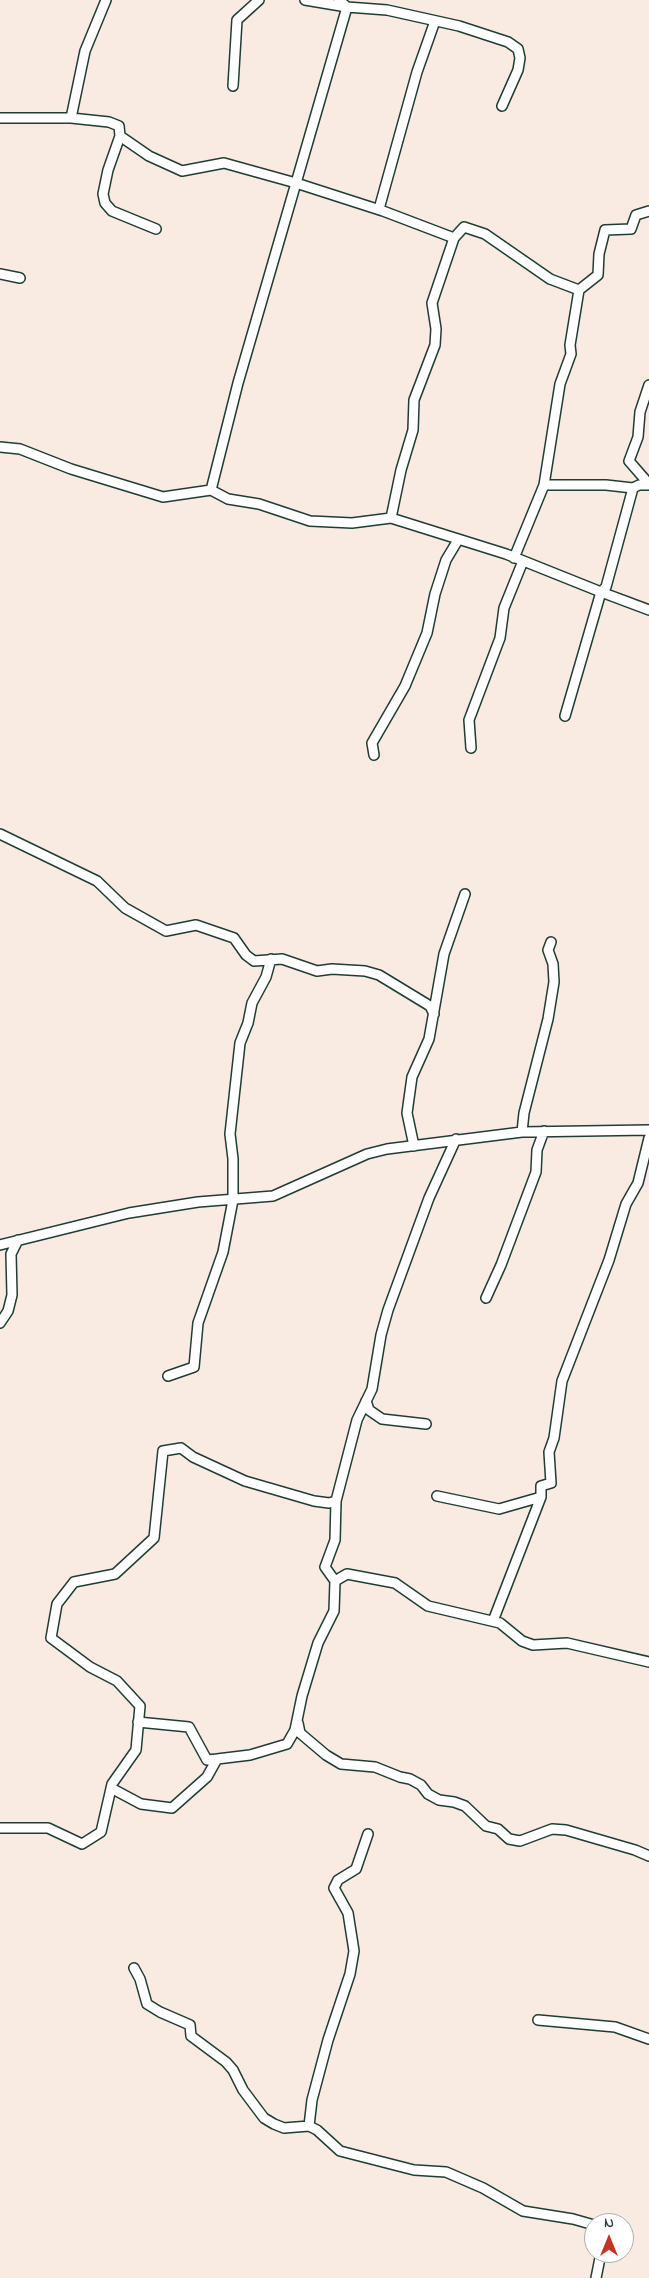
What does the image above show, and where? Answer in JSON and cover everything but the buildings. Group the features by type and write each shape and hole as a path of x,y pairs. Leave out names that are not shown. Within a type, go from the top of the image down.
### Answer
{"street":[{"path":"71,118 85,51 106,0"},
{"path":"233,86 237,20 259,0"},
{"path":"305,0 347,8 387,10 487,34 508,42 518,49 520,58 518,70 502,106"},
{"path":"339,0 347,8"},
{"path":"211,490 238,383 347,8"},
{"path":"379,209 417,72 435,21"},
{"path":"0,118 71,118 109,122 119,126 120,136 108,170 103,194 105,204 112,211 156,229"},
{"path":"120,136 149,156 182,171 224,163 379,209 454,238"},
{"path":"472,748 469,720 500,638 504,608 544,485 560,384 571,354 570,345 579,290 598,275 599,254 605,230 631,228 636,215 649,210"},
{"path":"391,518 401,470 413,430 414,400 434,345 436,329 432,303 454,238 464,227 485,234 550,280 579,290"},
{"path":"0,274 20,278"},
{"path":"649,385 640,412 638,436 629,461 649,485"},
{"path":"0,447 20,449 71,469 163,497 211,490 228,498 259,504 310,521 352,523 391,518 519,559 649,610"},
{"path":"544,485 606,485 633,488 639,485 649,485"},
{"path":"565,716 601,592 606,587 633,488"},
{"path":"374,755 372,744 405,686 426,633 435,594 446,560 458,540"},
{"path":"0,834 96,881 125,908 166,931 196,925 234,938 246,955 254,961 282,959 317,971 332,969 365,971 379,975 430,1006 434,1014"},
{"path":"414,1146 407,1113 412,1077 428,1039 444,954 465,894"},
{"path":"522,1132 524,1113 548,1019 554,982 553,964 548,950 551,942"},
{"path":"168,1376 194,1367 198,1323 223,1252 233,1200 233,1159 230,1134 240,1043 248,1022 252,1003 266,977 271,959"},
{"path":"420,999 431,996 438,990"},
{"path":"0,1245 129,1213 198,1202 273,1196 367,1154 387,1149 522,1132 649,1130"},
{"path":"486,1298 502,1266 536,1172 537,1150 544,1131"},
{"path":"493,1621 541,1497 541,1486 551,1483 549,1452 554,1438 562,1381 610,1260 626,1204 638,1183 649,1138"},
{"path":"138,1722 189,1727 207,1760 250,1755 287,1744 295,1730 302,1696 316,1649 334,1611 335,1581 325,1567 336,1540 336,1501 357,1420 372,1389 381,1335 391,1302 429,1198 456,1139"},
{"path":"0,1323 8,1311 12,1295 11,1254 18,1240"},
{"path":"366,1401 373,1415 382,1419 426,1424"},
{"path":"0,1828 48,1828 82,1844 101,1832 111,1788 136,1750 140,1706 117,1681 90,1666 51,1638 57,1604 74,1582 115,1574 154,1538 163,1451 180,1448 193,1457 245,1481 314,1501 330,1503 336,1501"},
{"path":"437,1496 499,1509 541,1497"},
{"path":"335,1581 347,1574 395,1583 428,1606 500,1623 522,1641 533,1645 567,1643 649,1662"},
{"path":"297,1720 300,1733 326,1755 341,1764 375,1767 410,1779 421,1785 428,1794 439,1800 465,1806 486,1826 498,1828 509,1840 520,1841 552,1829 566,1830 628,1847 649,1856"},
{"path":"111,1788 141,1804 172,1808 207,1778 217,1759"},
{"path":"310,2126 314,2092 328,2040 350,1974 354,1951 348,1914 334,1888 338,1880 356,1869 368,1834"},
{"path":"134,1968 140,1979 147,2004 160,2012 190,2024 192,2036 226,2062 233,2070 243,2090 264,2118 284,2128 310,2126 340,2151 414,2170 446,2172 482,2188 523,2211 584,2222"},
{"path":"538,2020 615,2027 649,2039"},
{"path":"596,2278 600,2263"}]}
